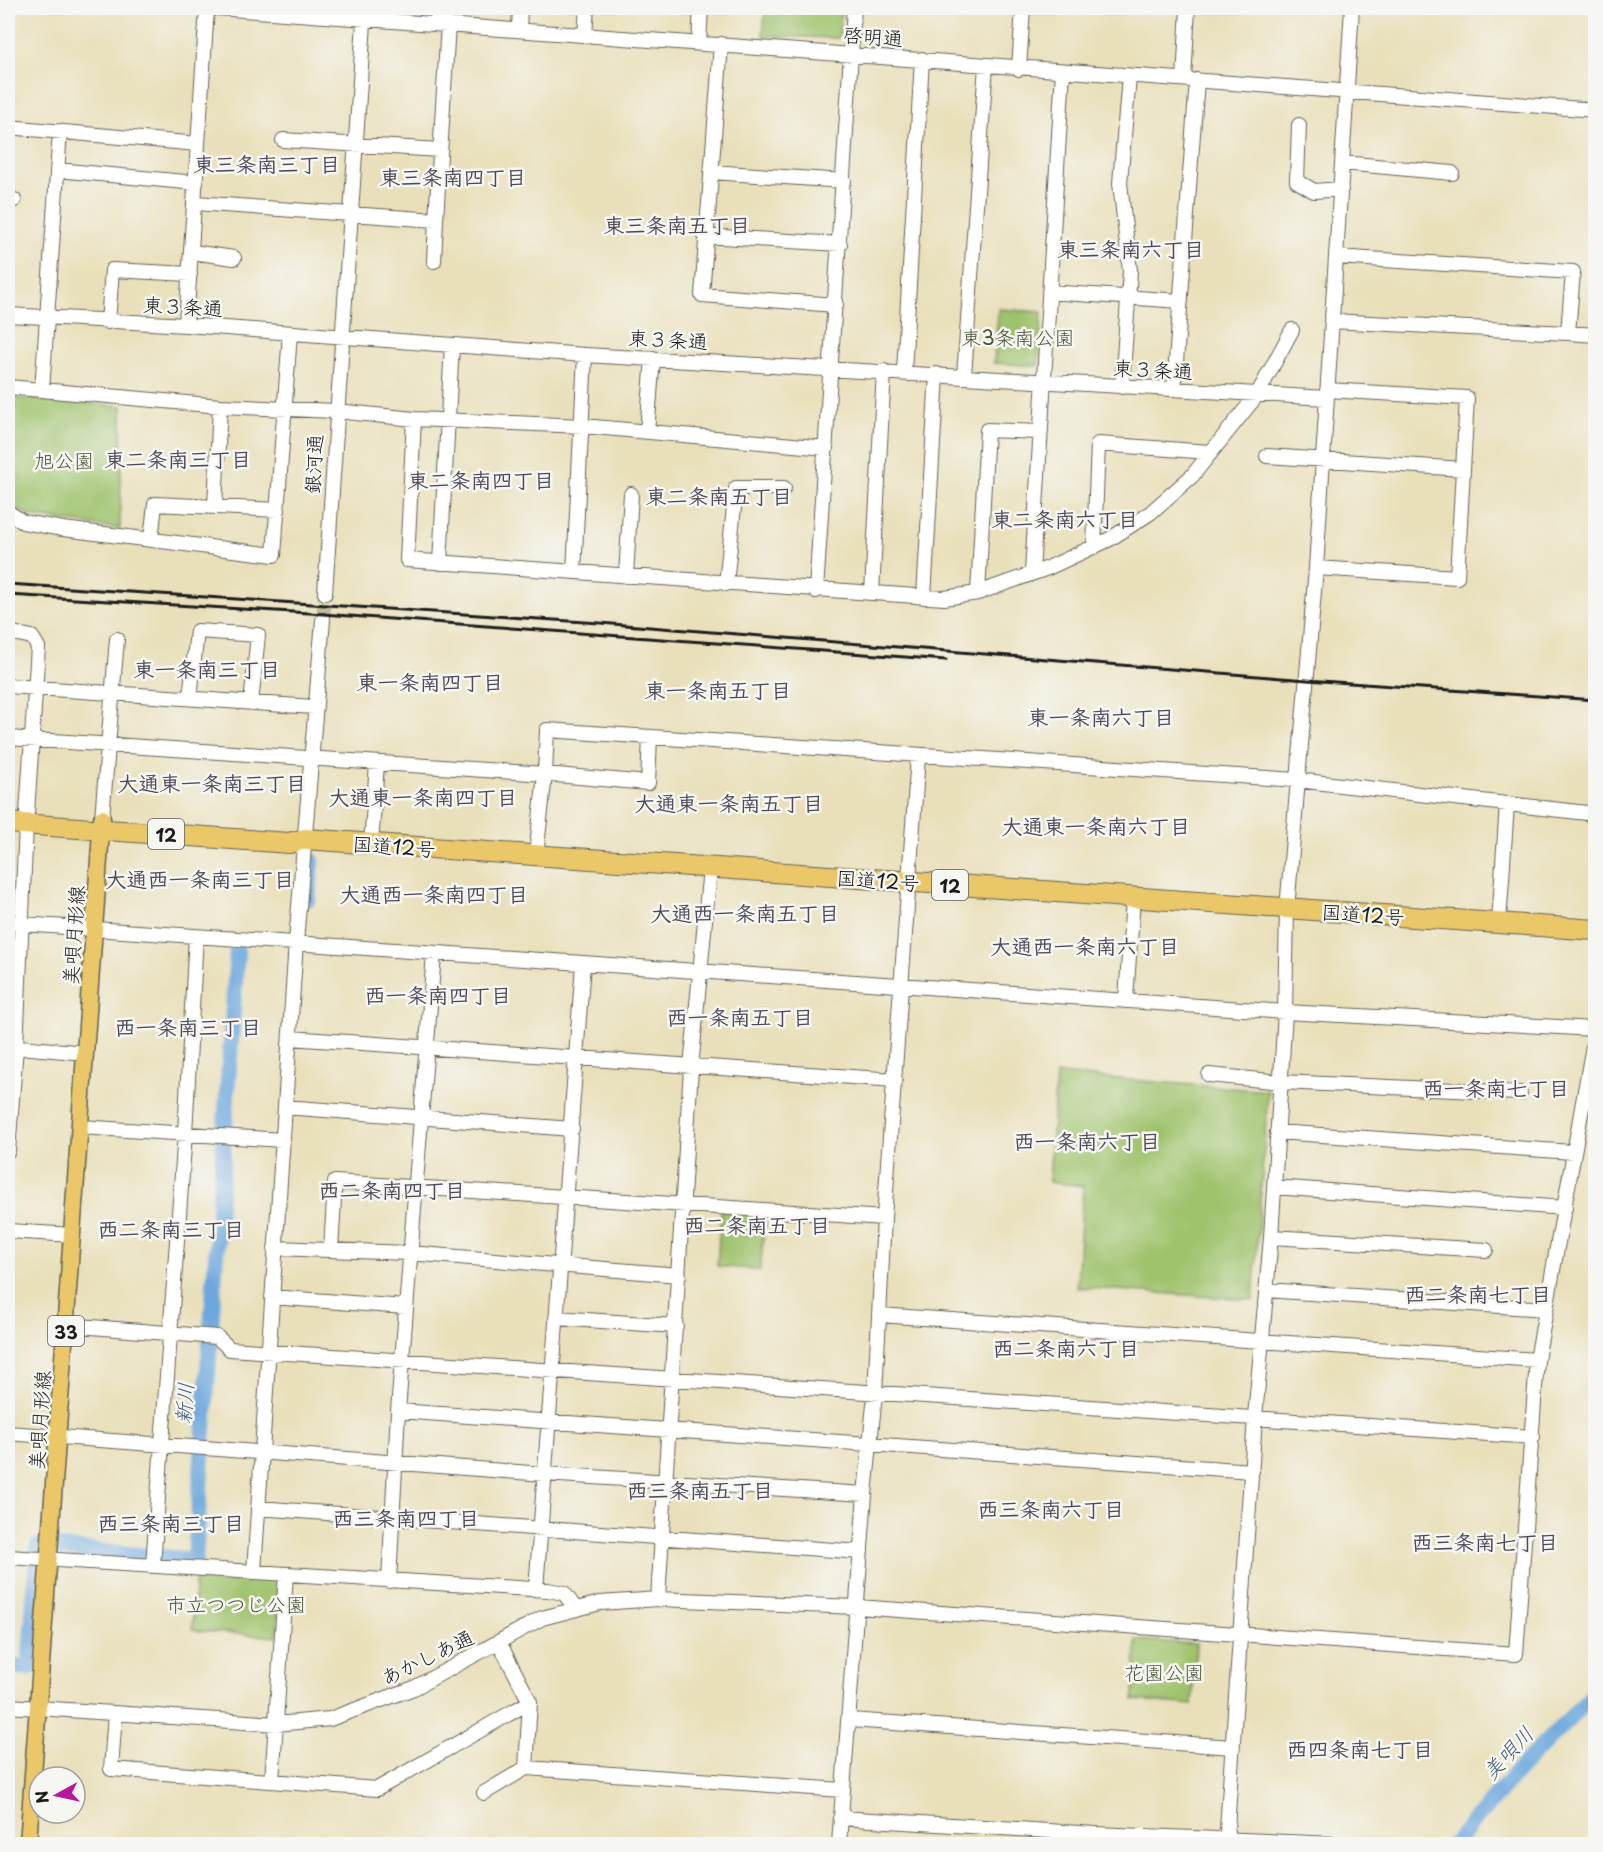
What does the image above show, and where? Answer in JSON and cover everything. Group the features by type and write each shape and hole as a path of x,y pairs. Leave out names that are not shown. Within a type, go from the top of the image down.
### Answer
{"highway":[{"name":"国道12号","path":"17,818 290,843 305,839 1596,930"}],"main road":[{"name":"美唄月形線","path":"28,1845 102,824"}],"street":[{"path":"186,325 207,8"},
{"name":"啓明通","path":"217,8 364,13 442,24 1596,111"},
{"path":"434,261 442,24 438,8"},
{"path":"519,29 520,8"},
{"path":"585,34 587,8"},
{"path":"699,42 701,8"},
{"path":"816,591 854,8"},
{"path":"1019,69 1023,8"},
{"path":"1174,389 1181,301 1190,79 1188,8"},
{"path":"1227,1841 1255,1417 1271,1238 1285,1012 1287,909 1316,568 1352,8"},
{"name":"銀河通","path":"325,593 364,13"},
{"path":"721,44 702,295 836,305"},
{"path":"904,371 922,59"},
{"path":"964,376 986,65"},
{"path":"1032,572 1063,71"},
{"path":"1122,387 1130,271 1120,183 1129,77"},
{"path":"1299,125 1297,181 1314,191 1341,189"},
{"path":"8,127 198,144"},
{"path":"42,390 60,131"},
{"path":"284,140 439,150"},
{"path":"1343,163 1452,173"},
{"path":"57,170 196,183"},
{"path":"711,172 844,181"},
{"path":"195,203 436,220"},
{"path":"705,236 840,244"},
{"path":"192,252 234,258"},
{"path":"1336,257 1574,273 1568,333"},
{"path":"108,322 112,270 190,274"},
{"path":"1049,292 1181,301"},
{"name":"東３条通","path":"8,315 186,325 585,355 904,371 1257,395 1326,394 1467,398 1463,469"},
{"path":"1331,321 1596,335"},
{"path":"414,419 407,560 816,591 872,592 944,598 978,592 1048,568 1094,547 1150,513 1192,476 1257,395 1292,330"},
{"path":"8,512 23,522 274,555 290,333"},
{"path":"440,563 452,345"},
{"path":"574,572 585,355"},
{"path":"647,432 653,358"},
{"path":"872,592 884,371"},
{"path":"924,597 937,374"},
{"path":"8,387 220,406 336,411 414,419 582,426 826,448"},
{"path":"215,506 220,406"},
{"path":"978,592 987,430 1039,432"},
{"path":"1094,547 1098,444 1210,452"},
{"path":"1267,456 1463,469 1457,577 1316,568"},
{"path":"726,584 736,488 784,488"},
{"path":"626,576 631,494"},
{"path":"151,540 155,504 278,510"},
{"path":"254,1571 296,942 323,620"},
{"path":"190,698 197,631 258,635 251,702"},
{"path":"8,632 32,637 38,647 32,740 17,818 8,1151"},
{"path":"102,824 117,639"},
{"path":"8,686 315,707"},
{"path":"536,856 548,730 918,757 1297,780 1596,814"},
{"path":"8,738 648,783 650,737"},
{"path":"839,1845 865,1494 875,1394 884,1218 918,757"},
{"path":"371,844 376,764"},
{"path":"1499,922 1507,804"},
{"path":"658,1599 691,1068 710,868"},
{"path":"1125,999 1133,899"},
{"path":"14,924 901,986 1125,999 1285,1012 1595,1029 1537,1360 1533,1437 1255,1417 875,1394 401,1359 269,1352 230,1349 217,1337 66,1325"},
{"path":"153,1565 185,1133 196,936"},
{"path":"389,1581 401,1359 434,954"},
{"path":"536,1589 583,964"},
{"path":"290,1038 691,1068 895,1080"},
{"path":"12,1046 85,1053"},
{"path":"1209,1075 1281,1082 1520,1094"},
{"path":"285,1107 572,1129"},
{"path":"80,1127 282,1140"},
{"path":"1277,1132 1574,1152"},
{"path":"331,1250 335,1182 567,1195 884,1218"},
{"path":"1274,1186 1565,1208"},
{"path":"8,1231 73,1235"},
{"path":"1271,1238 1486,1250"},
{"path":"275,1248 409,1253 679,1275"},
{"path":"1266,1290 1546,1309"},
{"path":"272,1298 405,1307"},
{"path":"879,1315 1537,1360"},
{"path":"556,1318 676,1326"},
{"path":"398,1411 1252,1471"},
{"path":"8,1433 544,1474 865,1494"},
{"name":"あかしあ通","path":"8,1706 276,1724 330,1719 414,1688 542,1618 575,1608 658,1599 857,1607 1516,1654 1533,1437"},
{"path":"258,1508 392,1520 662,1536 861,1552"},
{"path":"8,1557 536,1589 564,1593 575,1608"},
{"path":"272,1781 286,1574"},
{"path":"499,1642 530,1702 526,1768"},
{"path":"115,1714 111,1769 377,1789 530,1702"},
{"path":"850,1720 1233,1747"},
{"path":"484,1793 526,1768 842,1790"},
{"path":"840,1818 1095,1834 1337,1845"}],"green space":[{"path":"765,8 841,8 839,38 763,36"},
{"name":"東3条南公園","path":"998,309 1042,312 1038,366 994,363"},
{"name":"旭公園","path":"8,397 122,406 120,529 31,516 8,505"},
{"path":"1056,1074 1268,1091 1253,1300 1077,1287 1083,1186 1049,1182"},
{"path":"721,1210 766,1213 760,1270 717,1266"},
{"name":"市立つつじ公園","path":"196,1572 280,1578 277,1637 192,1630"},
{"name":"花園公園","path":"1136,1640 1196,1644 1192,1705 1134,1700"}],"waterway":[{"name":"新川","path":"308,899 312,861"},
{"name":"新川","path":"8,1666 29,1668 38,1546 195,1560 237,951"},
{"name":"美唄川","path":"1454,1844 1522,1766 1596,1692"}],"tunnel":[{"path":"323,620 325,593"}],"railway":[{"path":"8,584 600,623 1307,680 1596,700"},
{"path":"8,595 309,613 946,660"}],"district":[{"name":"東三条南三丁目","path":"267,163"},
{"name":"東三条南四丁目","path":"453,176"},
{"name":"東三条南五丁目","path":"677,224"},
{"name":"東三条南六丁目","path":"1131,248"},
{"name":"東二条南三丁目","path":"178,458"},
{"name":"東二条南四丁目","path":"481,479"},
{"name":"東二条南五丁目","path":"719,495"},
{"name":"東二条南六丁目","path":"1065,518"},
{"name":"東一条南三丁目","path":"207,668"},
{"name":"東一条南四丁目","path":"430,681"},
{"name":"東一条南五丁目","path":"718,689"},
{"name":"東一条南六丁目","path":"1101,716"},
{"name":"大通東一条南三丁目","path":"212,782"},
{"name":"大通東一条南四丁目","path":"423,796"},
{"name":"大通東一条南五丁目","path":"729,802"},
{"name":"大通東一条南六丁目","path":"1096,825"},
{"name":"大通西一条南三丁目","path":"200,878"},
{"name":"大通西一条南四丁目","path":"434,893"},
{"name":"大通西一条南五丁目","path":"745,912"},
{"name":"大通西一条南六丁目","path":"1085,945"},
{"name":"西一条南四丁目","path":"438,994"},
{"name":"西一条南五丁目","path":"740,1016"},
{"name":"西一条南三丁目","path":"188,1026"},
{"name":"西一条南七丁目","path":"1496,1087"},
{"name":"西一条南六丁目","path":"1087,1140"},
{"name":"西二条南四丁目","path":"392,1189"},
{"name":"西二条南五丁目","path":"757,1224"},
{"name":"西二条南三丁目","path":"171,1228"},
{"name":"西二条南七丁目","path":"1478,1293"},
{"name":"西二条南六丁目","path":"1066,1347"},
{"name":"西三条南五丁目","path":"700,1489"},
{"name":"西三条南六丁目","path":"1051,1508"},
{"name":"西三条南四丁目","path":"406,1517"},
{"name":"西三条南三丁目","path":"171,1522"},
{"name":"西三条南七丁目","path":"1485,1541"},
{"name":"西四条南七丁目","path":"1360,1748"}]}
